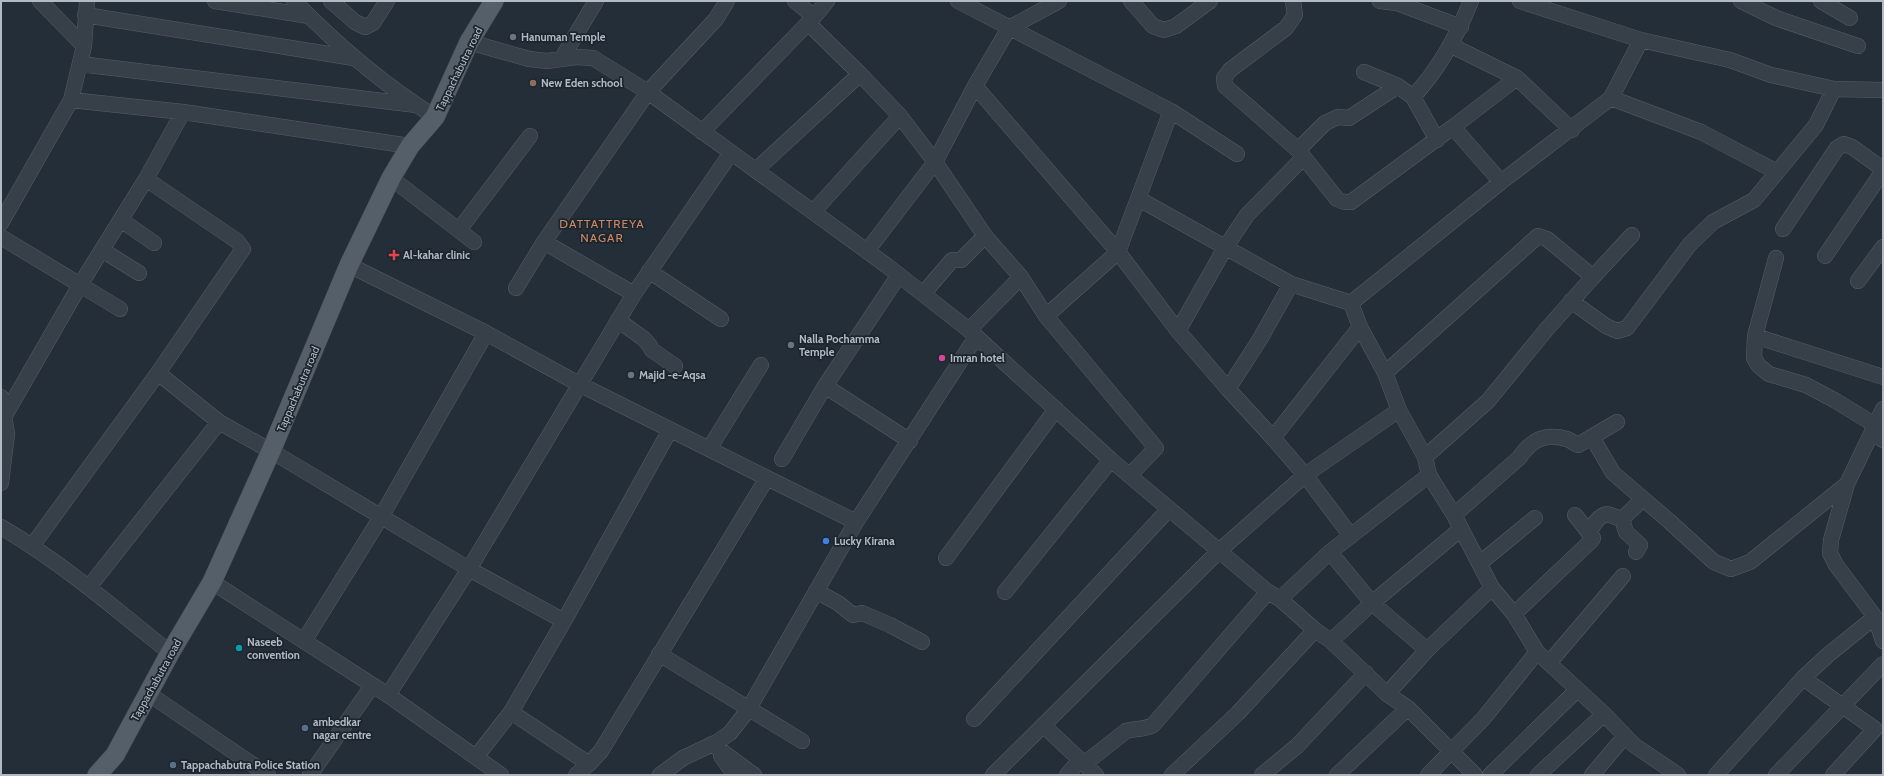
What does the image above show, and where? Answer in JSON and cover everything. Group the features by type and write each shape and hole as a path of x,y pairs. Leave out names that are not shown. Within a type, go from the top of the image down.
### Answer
{"main road":[{"name":"Tappachabutra road","path":"97,775 115,755 170,653 212,582 271,451 349,265 391,178 410,146 435,117 469,42 494,1"}],"street":[{"path":"40,1 84,46"},
{"path":"215,1 309,16"},
{"path":"294,1 354,58 416,105 435,117"},
{"path":"331,1 356,22 366,27 373,24 387,1"},
{"path":"562,58 596,1"},
{"path":"516,288 544,242 648,92 716,19 728,1"},
{"path":"795,1 860,74 900,116 935,162 985,236 1021,277 1046,316 1156,448 1130,475"},
{"path":"702,132 811,20 827,1"},
{"path":"958,1 1171,111 1237,154"},
{"path":"1131,1 1153,26 1164,30 1176,26 1210,1"},
{"path":"1294,1 1295,15 1286,28 1230,70 1224,78 1225,86 1300,154 1337,199 1344,202 1351,202 1437,140 1517,78"},
{"path":"1380,1 1398,2 1461,27"},
{"path":"1413,97 1430,79 1446,55 1461,27 1471,1"},
{"path":"1520,1 1641,40 1730,60 1771,75 1834,89 1883,90"},
{"path":"1741,1 1776,18 1858,46"},
{"path":"1821,1 1850,18"},
{"path":"867,251 935,162 975,86 1010,28 1049,3"},
{"path":"1,223 71,100 84,46 86,8 354,58"},
{"path":"1351,303 1501,182 1572,130 1611,98 1641,40"},
{"path":"469,42 529,59 547,61 576,57 593,58 648,92 731,153 814,211 899,275 972,334 1111,460 1315,630 1331,641 1387,694 1408,708 1475,775"},
{"path":"1450,45 1517,78 1572,130"},
{"path":"80,64 416,105"},
{"path":"1364,72 1398,86 1413,97 1437,140"},
{"path":"756,170 860,74"},
{"path":"975,86 1118,252 1178,331 1305,475 1351,536"},
{"path":"1178,331 1225,248 1247,215 1325,123 1338,117 1349,118 1398,86"},
{"path":"1571,301 1606,326 1616,331 1627,328 1690,244 1713,222 1754,200 1816,125 1834,89"},
{"path":"1611,98 1701,132 1777,172"},
{"path":"71,100 183,112 410,146"},
{"path":"1046,316 1118,252 1171,111"},
{"path":"4,418 80,285 146,179 183,112"},
{"path":"814,211 900,116"},
{"path":"1453,127 1501,182"},
{"path":"459,230 530,136"},
{"path":"1783,229 1837,148 1844,144 1852,146 1883,170 1825,256"},
{"path":"388,695 469,569 634,294 731,153"},
{"path":"391,178 474,242"},
{"path":"32,546 158,373 243,249 237,241 146,179"},
{"path":"1139,199 1291,284 1351,303"},
{"path":"121,220 154,242"},
{"path":"1425,457 1488,401 1571,301 1632,235"},
{"path":"923,294 952,260 961,260 985,236"},
{"path":"1385,373 1530,241 1538,236 1547,239 1594,277"},
{"path":"1,237 120,309"},
{"path":"544,242 634,294"},
{"path":"1858,281 1883,247"},
{"path":"102,250 139,273"},
{"path":"1776,258 1754,336 1754,358 1759,366 1769,374 1806,386 1836,401 1877,432"},
{"path":"349,265 486,332 579,384 856,522"},
{"path":"649,271 721,318"},
{"path":"782,458 825,386 899,275"},
{"path":"660,775 683,758 712,744 730,733 748,710 856,522 910,440 972,334 1021,277"},
{"path":"1228,389 1260,339 1291,284"},
{"path":"1351,303 1360,327 1385,373 1398,410 1425,457 1429,475 1454,515 1492,588 1514,614 1537,652 1604,714 1661,770 1678,775"},
{"path":"618,320 644,339 652,350 675,366"},
{"path":"1273,438 1360,327"},
{"path":"304,641 381,517 486,332"},
{"path":"1754,336 1883,377"},
{"path":"709,449 761,365"},
{"path":"158,373 219,422 271,451 469,569 564,621"},
{"path":"825,386 910,440"},
{"path":"1,397 4,418 1,483"},
{"path":"946,558 1056,409"},
{"path":"1883,409 1877,432 1847,484 1831,540 1830,553 1836,565 1875,617 1883,641"},
{"path":"993,775 1219,551 1305,475 1398,410"},
{"path":"89,587 219,422"},
{"path":"1454,515 1519,458 1525,449 1533,442 1551,436 1569,440 1578,445 1617,422"},
{"path":"476,757 511,712 564,621 670,430"},
{"path":"1592,437 1613,473 1714,562 1731,568 1750,562 1847,484"},
{"path":"1005,592 1111,460"},
{"path":"1067,775 1082,762 1126,731 1133,729 1145,729 1153,725 1274,595 1429,475"},
{"path":"576,775 601,751 767,478"},
{"path":"1622,519 1643,499"},
{"path":"974,719 1169,509"},
{"path":"1590,532 1602,516 1607,514 1622,519"},
{"path":"1514,614 1593,538 1590,532 1575,515"},
{"path":"1480,563 1535,518"},
{"path":"1622,519 1626,532 1640,545 1636,552"},
{"path":"1,527 32,546 89,587 170,653"},
{"path":"1331,641 1372,604 1461,530"},
{"path":"1330,552 1372,604 1427,650"},
{"path":"1549,663 1623,576"},
{"path":"212,582 388,695 501,775"},
{"path":"1387,694 1427,650 1492,588"},
{"path":"816,591 838,603 853,615 862,613 890,625 922,642"},
{"path":"1716,775 1803,678 1875,617"},
{"path":"1172,775 1238,713 1315,630"},
{"path":"1428,775 1483,719 1537,652"},
{"path":"659,654 748,710 802,741"},
{"path":"1776,775 1883,664"},
{"path":"1262,775 1297,746 1366,673"},
{"path":"1803,678 1842,706 1880,729 1833,775"},
{"path":"310,775 372,686"},
{"path":"1490,775 1577,690"},
{"path":"149,694 268,775"},
{"path":"1336,775 1408,708"},
{"path":"511,712 589,764"},
{"path":"1538,775 1604,714"},
{"path":"1043,725 1096,775"},
{"path":"1592,775 1625,736"},
{"path":"712,744 735,775"},
{"path":"712,744 754,775"}],"place":[{"name":"Hanuman Temple","path":"513,37"},
{"name":"New Eden school","path":"533,83"},
{"name":"Al-kahar clinic","path":"394,255"},
{"name":"Nalla Pochamma Temple","path":"791,345"},
{"name":"Imran hotel","path":"942,358"},
{"name":"Majid -e-Aqsa","path":"631,375"},
{"name":"Lucky Kirana","path":"826,541"},
{"name":"Naseeb convention","path":"239,648"},
{"name":"ambedkar nagar centre","path":"305,728"},
{"name":"Tappachabutra Police Station","path":"173,765"}],"district":[{"name":"DATTATTREYA NAGAR","path":"602,230"}]}
